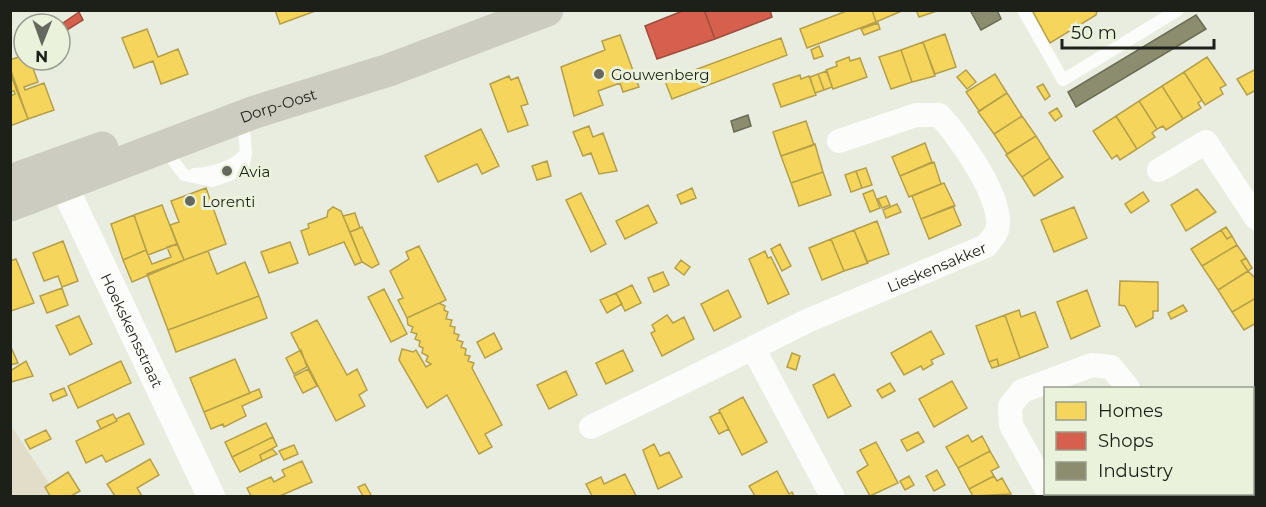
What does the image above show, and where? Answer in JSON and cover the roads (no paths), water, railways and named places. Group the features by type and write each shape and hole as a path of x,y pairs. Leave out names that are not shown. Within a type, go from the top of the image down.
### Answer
{"main road":[{"name":"Dorp-Oost","path":"10,205 61,175 249,94 375,59 505,10"},
{"name":"Dorp-Oost","path":"10,181 61,175 164,147 250,111 389,70 547,10"}],"street":[{"name":"Lieskensakker","path":"591,427 807,321 986,246 997,230 996,212 986,182 953,129 939,116 916,115 839,141"},
{"path":"1159,170 1206,142 1256,218"},
{"name":"Hoekskensstraat","path":"61,175 211,496"},
{"path":"753,348 832,496"},
{"path":"1044,484 1011,425 1010,406 1022,392 1092,365 1111,368 1127,387"}],"lane":[{"path":"1023,10 1063,80 1178,10"},
{"path":"164,147 184,175 212,181 243,170 250,111"}],"place":[{"name":"Gouwenberg","path":"599,74"},
{"name":"Avia","path":"227,171"},
{"name":"Lorenti","path":"190,201"}]}
